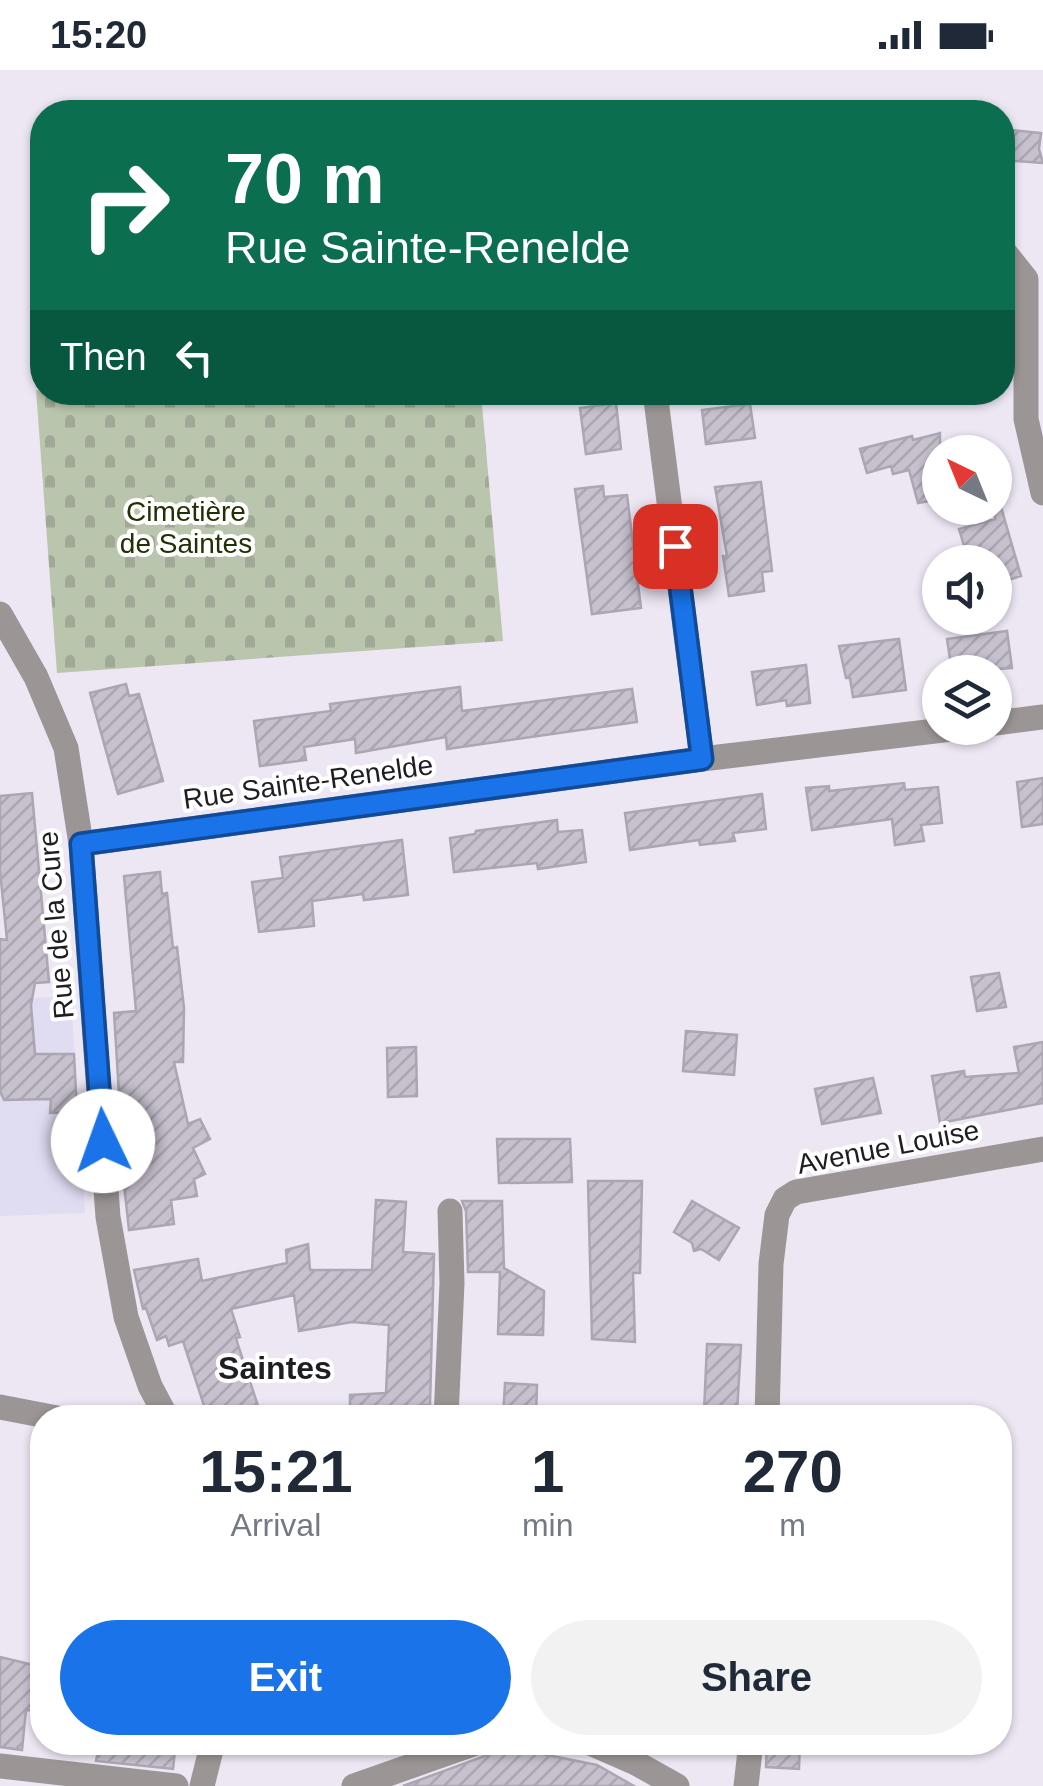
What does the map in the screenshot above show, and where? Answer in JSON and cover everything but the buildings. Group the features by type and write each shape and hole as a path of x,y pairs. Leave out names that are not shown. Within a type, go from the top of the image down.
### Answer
{"street":[{"path":"1015,265 1026,279 1026,419 1039,460 1043,493"},
{"path":"657,405 702,759"},
{"name":"Rue de la Cure","path":"0,614 36,676 66,748 81,844 108,1217 126,1317 160,1405"},
{"path":"1012,721 1043,718"},
{"name":"Rue Sainte-Renelde","path":"81,844 922,733"},
{"name":"Avenue Louise","path":"766,1405 771,1264 777,1215 785,1199 796,1192 1043,1149"},
{"path":"447,1405 452,1282 450,1211"},
{"path":"0,1407 30,1413"},
{"path":"202,1786 210,1755"},
{"path":"354,1786 442,1755"},
{"path":"618,1755 677,1786"},
{"path":"746,1786 750,1755"},
{"path":"0,1766 160,1785"}],"shaded area":[{"path":"71,996 85,1213 0,1216 0,1000"}],"green space":[{"name":"Cimetière de Saintes","path":"37,405 482,405 503,641 57,673"}],"district":[{"name":"Saintes","path":"275,1368"}],"route":[{"path":"103,1141 81,844 702,759 675,546"}]}
